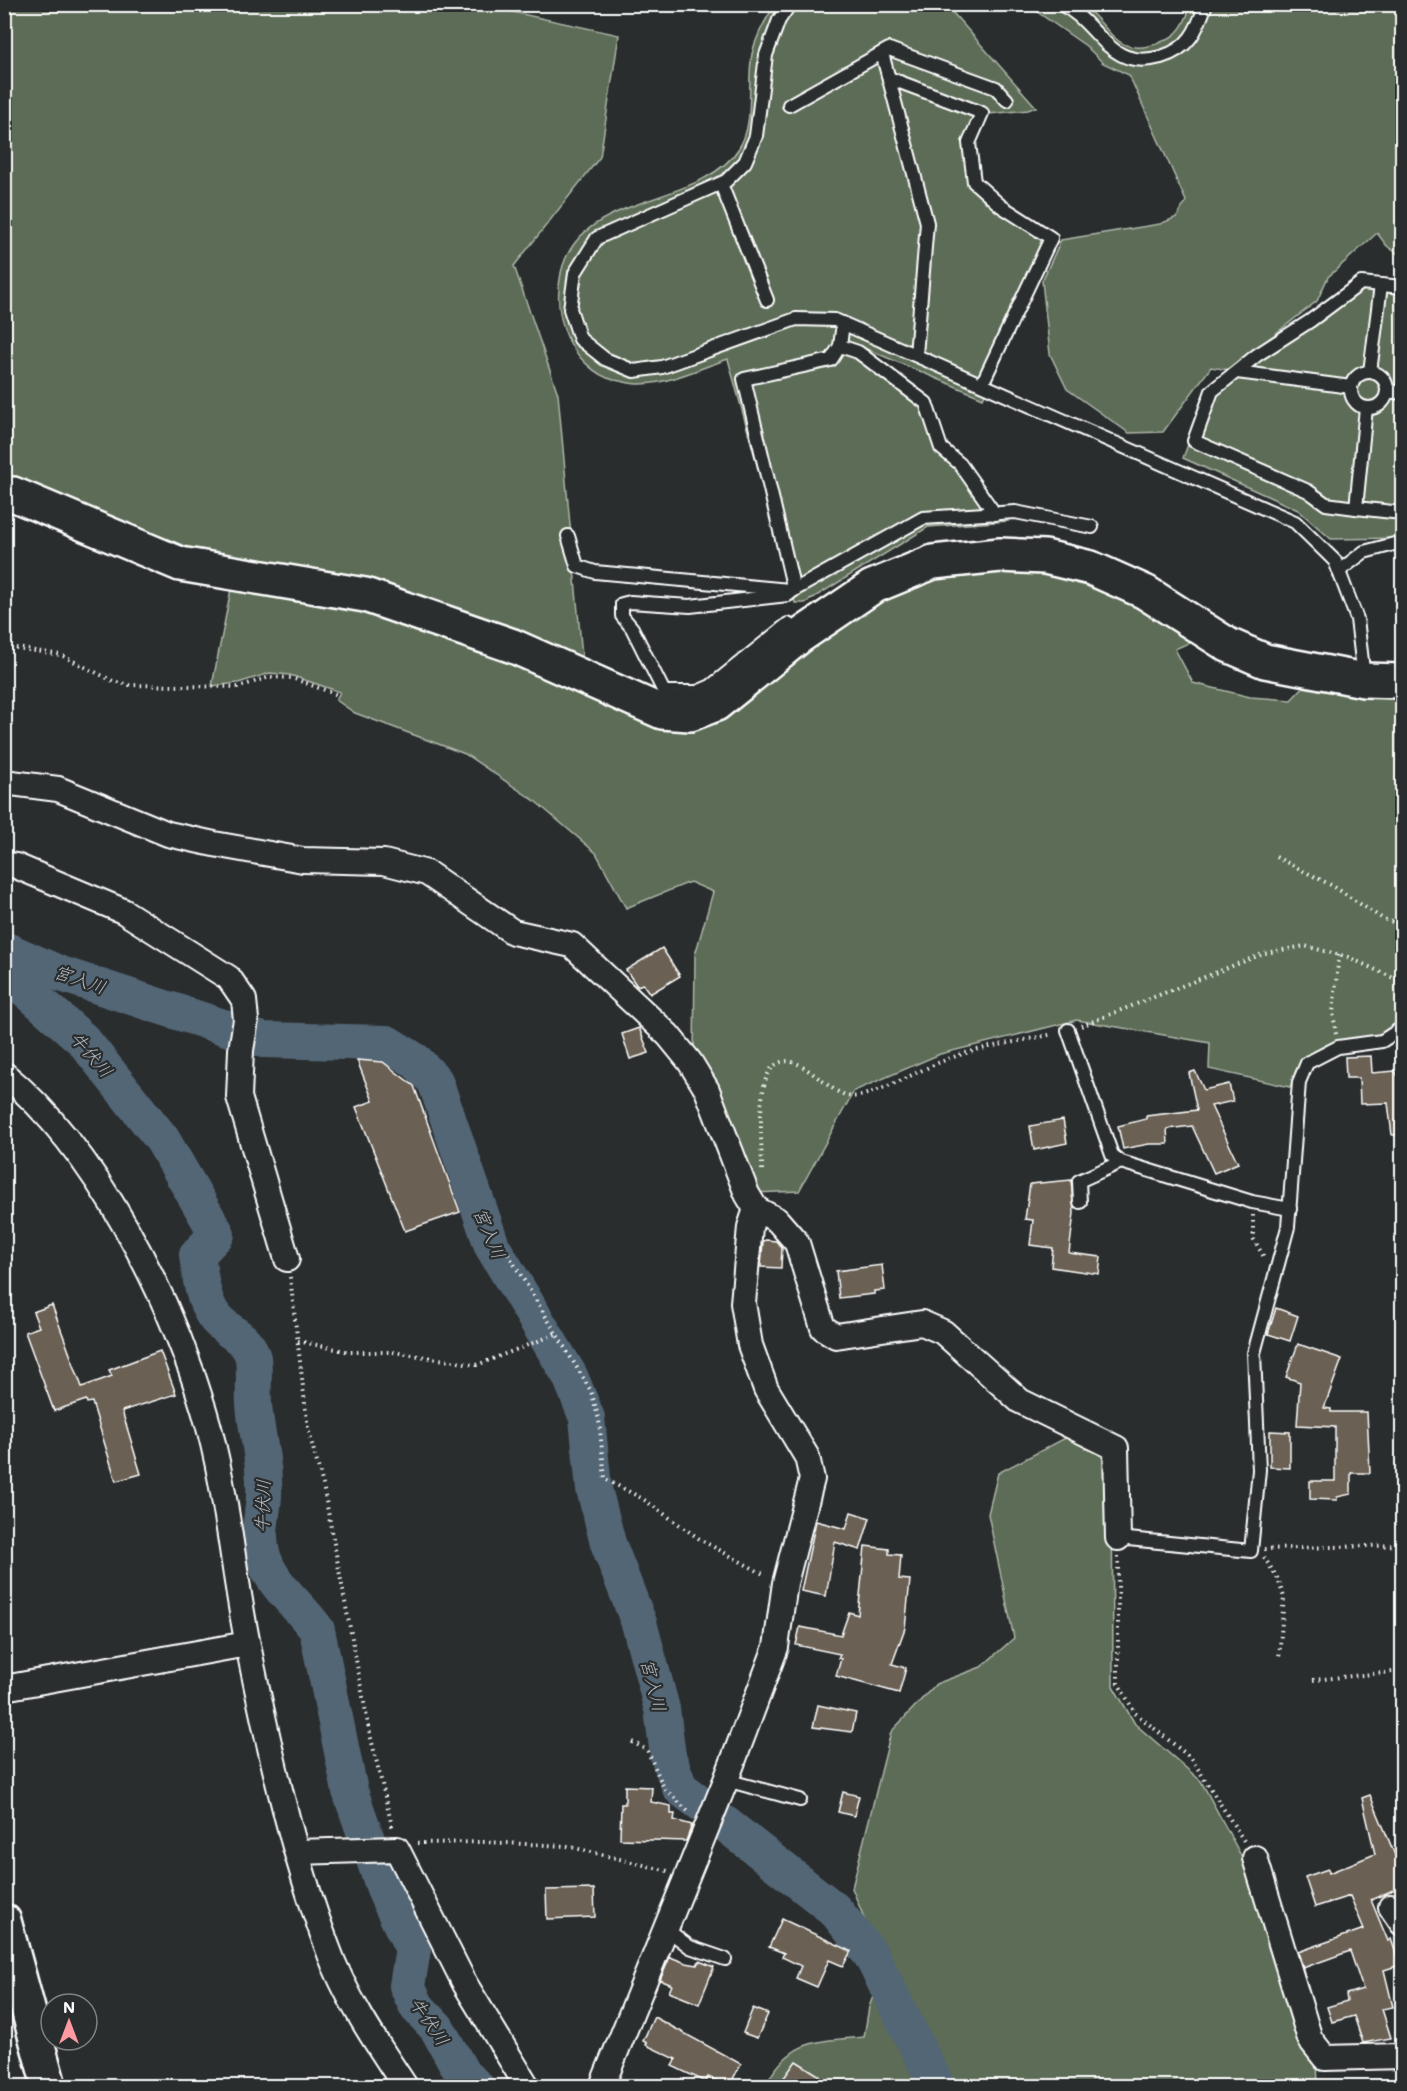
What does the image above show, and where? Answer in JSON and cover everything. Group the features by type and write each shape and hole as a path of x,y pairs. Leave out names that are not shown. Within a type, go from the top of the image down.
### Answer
{"street":[{"path":"4,494 12,494 180,564 365,595 513,646 662,712 690,714 716,704 800,636 872,587 933,562 1000,555 1045,557 1091,567 1144,592 1228,645 1265,661 1364,680 1402,681"},
{"path":"4,782 58,789 168,834 214,844 303,860 384,862 427,873 513,932 572,945 668,1035 690,1062 707,1090 747,1194 756,1209 777,1220 797,1243 823,1328 836,1336 922,1323 943,1332 1020,1401 1116,1448 1118,1538"},
{"path":"4,864 16,866 123,911 229,978 244,1000 246,1020 241,1050 239,1097 287,1259"},
{"path":"4,1074 73,1146 118,1215 160,1299 204,1411 220,1482 248,1644 297,1852 327,1948 372,2036 405,2086"},
{"path":"602,2086 726,1780 776,1647 785,1583 812,1479 807,1457 766,1389 750,1345 743,1302 750,1227 756,1209"},
{"path":"4,1688 248,1644"},
{"path":"297,1852 397,1849 465,1984 527,2086"},
{"path":"1255,1858 1310,2039 1325,2058 1402,2056"},
{"path":"4,1921 49,2086"}],"lane":[{"path":"790,4 779,20 766,55 756,136 745,162 721,184 597,238 575,273 570,309 580,339 605,359 634,370 662,367 796,319 835,320 843,323 1295,522 1335,561 1357,619 1364,680"},
{"path":"1060,4 1113,50 1130,59 1151,60 1175,53 1184,47 1197,31 1206,4"},
{"path":"789,105 889,49 996,88 1007,100"},
{"path":"882,53 927,223 916,355"},
{"path":"889,78 982,113 969,143 975,182 1001,206 1051,238 982,384"},
{"path":"721,184 767,300"},
{"path":"1402,287 1361,283 1237,372 1212,391 1194,441 1308,491 1326,504 1402,513"},
{"path":"1370,372 1381,285"},
{"path":"794,590 744,379 831,360 840,346 843,323"},
{"path":"840,346 858,352 926,403 942,448 960,464 995,514"},
{"path":"1237,372 1351,387"},
{"path":"1370,372 1381,377 1387,391 1380,404 1366,408 1354,401 1351,387 1359,375 1370,372"},
{"path":"1387,391 1402,393"},
{"path":"1356,508 1366,408"},
{"path":"788,624 711,686 697,692 664,692 632,628 622,616 622,604 630,602 690,606 788,595 923,518 1015,512 1092,527"},
{"path":"568,536 577,566 595,572 794,590"},
{"path":"1338,571 1364,552 1402,542"},
{"path":"1118,1538 1251,1551 1259,1470 1254,1353 1288,1227 1299,1082 1307,1063 1338,1047 1382,1041 1402,1028"},
{"path":"1068,1030 1112,1155 1121,1162 1252,1202 1290,1209"},
{"path":"1080,1202 1078,1181 1121,1162"},
{"path":"726,1780 800,1800"},
{"path":"665,1928 690,1947 725,1959"}],"path":[{"path":"4,646 61,656 113,681 129,685 187,684 203,688 238,687 270,677 292,678 338,694"},
{"path":"1276,857 1333,886 1383,919 1402,925"},
{"path":"762,1171 764,1080 773,1066 787,1061 801,1065 840,1095 858,1097 946,1060 1068,1030 1265,952 1305,946 1338,954 1394,976 1402,982"},
{"path":"1338,954 1333,1012 1338,1047"},
{"path":"1252,1202 1253,1238 1274,1277"},
{"path":"508,1254 591,1391 599,1420 605,1479 643,1499 701,1539 771,1579 785,1583"},
{"path":"287,1259 308,1429 322,1485 370,1734 397,1849 421,1842 567,1846 686,1877"},
{"path":"298,1341 350,1352 393,1352 477,1365 538,1343 556,1334"},
{"path":"1402,1365 1402,1370"},
{"path":"1118,1538 1118,1683 1136,1713 1191,1758 1255,1858"},
{"path":"1280,1659 1284,1597 1278,1579 1259,1550 1402,1545"},
{"path":"1314,1680 1402,1671"},
{"path":"632,1742 647,1750 658,1778 672,1799 708,1824"}],"green space":[{"path":"1055,3 1076,5 1087,10 1120,42 1130,46 1144,47 1173,36 1184,23 1191,5 1402,5 1402,257 1387,246 1377,233 1328,277 1317,301 1229,370 1211,367 1163,432 1129,433 1067,389 1050,354 1042,281 1061,240 1160,224 1177,217 1186,201 1129,75 1103,63 1086,46 1030,7 1020,5"},
{"path":"475,4 619,35 600,157 514,266 558,394 583,667 186,553 5,484 5,5"},
{"path":"775,5 946,5 1036,107 989,114 974,144 979,182 996,199 1056,237 983,398 857,345 934,407 945,447 965,460 1008,521 928,527 805,603 795,603 728,359 674,378 652,383 635,384 607,378 587,364 571,345 562,323 558,299 561,273 572,246 591,227 615,213 698,182 721,167 739,148 749,114 752,54 761,28"},
{"path":"1358,279 1402,285 1402,538 1331,539 1298,510 1183,458 1208,390 1252,355"},
{"path":"1036,567 1128,597 1195,640 1175,649 1193,683 1250,697 1291,700 1308,682 1402,690 1402,1018 1380,1034 1326,1045 1305,1058 1296,1070 1290,1087 1209,1069 1210,1043 1077,1020 940,1054 854,1091 799,1191 753,1193 694,1060 695,955 713,892 690,882 626,908 596,853 535,801 465,754 355,713 336,700 340,692 290,675 270,673 238,683 212,686 232,584 355,600 641,714 921,577"},
{"path":"1075,1433 1112,1455 1113,1686 1135,1724 1201,1781 1246,1865 1317,2061 1318,2086 765,2086 784,2059 806,2045 864,2037 869,2007 884,1968 852,1888 891,1732 936,1684 981,1667 1014,1638 988,1514 998,1473"}],"building":[{"path":"662,948 680,976 650,994 643,984 637,986 626,970"},
{"path":"639,1028 649,1053 630,1059 622,1034"},
{"path":"1371,1056 1372,1073 1395,1071 1399,1078 1402,1078 1402,1135 1392,1135 1388,1103 1360,1104 1359,1078 1346,1078 1345,1057"},
{"path":"357,1060 383,1062 414,1086 460,1212 405,1231 356,1107 373,1101"},
{"path":"1195,1071 1204,1090 1229,1084 1233,1101 1211,1106 1238,1163 1214,1173 1192,1126 1167,1129 1168,1144 1149,1144 1123,1149 1118,1126 1146,1119 1146,1116 1197,1110 1189,1073"},
{"path":"1063,1120 1067,1143 1034,1150 1030,1126"},
{"path":"1071,1180 1074,1213 1069,1253 1101,1257 1099,1274 1051,1267 1053,1248 1030,1245 1033,1220 1025,1219 1030,1184"},
{"path":"763,1241 776,1241 782,1248 781,1268 761,1267"},
{"path":"882,1265 885,1290 874,1291 874,1294 839,1298 836,1271"},
{"path":"52,1305 82,1387 112,1376 109,1370 160,1351 176,1394 122,1411 141,1474 116,1481 92,1402 87,1403 86,1400 54,1411 25,1332 39,1327 33,1312"},
{"path":"1276,1308 1298,1316 1290,1341 1268,1334"},
{"path":"1298,1344 1342,1359 1324,1408 1331,1409 1331,1412 1367,1412 1370,1473 1351,1473 1351,1494 1337,1497 1337,1500 1310,1499 1310,1481 1335,1481 1335,1427 1297,1425 1300,1382 1286,1377"},
{"path":"1270,1431 1290,1432 1290,1468 1270,1467"},
{"path":"851,1512 870,1518 860,1550 835,1542 826,1596 801,1591 816,1521 846,1529"},
{"path":"865,1546 889,1549 889,1554 901,1555 899,1579 910,1580 905,1628 892,1664 906,1668 899,1693 836,1676 841,1659 838,1658 840,1654 796,1645 800,1627 841,1635 849,1612 858,1615"},
{"path":"818,1705 856,1713 852,1732 813,1727"},
{"path":"625,1786 652,1787 651,1802 671,1806 671,1814 675,1814 674,1820 692,1825 686,1841 620,1839 621,1804 625,1804"},
{"path":"843,1792 859,1796 854,1816 838,1812"},
{"path":"1370,1795 1402,1872 1402,1886 1371,1900 1388,1941 1391,1939 1400,1965 1384,1970 1393,2007 1382,2009 1391,2038 1363,2043 1354,2016 1332,2022 1327,2007 1347,2001 1346,1994 1363,1989 1350,1951 1303,1968 1298,1952 1364,1929 1350,1896 1315,1907 1305,1877 1328,1869 1329,1873 1375,1854 1362,1798"},
{"path":"594,1889 595,1917 547,1919 546,1890"},
{"path":"782,1919 851,1951 843,1966 829,1960 817,1987 796,1978 801,1966 782,1957 784,1953 769,1947"},
{"path":"670,1957 697,1965 699,1961 714,1967 699,2004 669,1992 672,1985 660,1980"},
{"path":"753,2008 768,2014 757,2038 743,2033"},
{"path":"654,2017 741,2064 729,2086 708,2077 706,2082 672,2066 676,2059 646,2045 647,2043 643,2041"},
{"path":"796,2061 820,2076 812,2086 796,2086 783,2079"}],"waterway":[{"name":"宮入川","path":"4,949 58,973 263,1040 387,1043 416,1061 435,1081 492,1246 570,1376 587,1418 594,1489 608,1543 639,1623 662,1709 668,1756 680,1788 703,1805"},
{"name":"牛伏川","path":"4,977 25,989 83,1040 162,1139 217,1234 197,1255 202,1286 210,1309 219,1322 247,1345 253,1358 254,1404 264,1483 260,1531 262,1553 266,1565 279,1585 317,1630 350,1791 386,1894 413,1949 407,1986 417,2007 437,2028 463,2075 476,2086"},
{"name":"宮入川","path":"724,1823 835,1910 871,1955 937,2086"}]}
